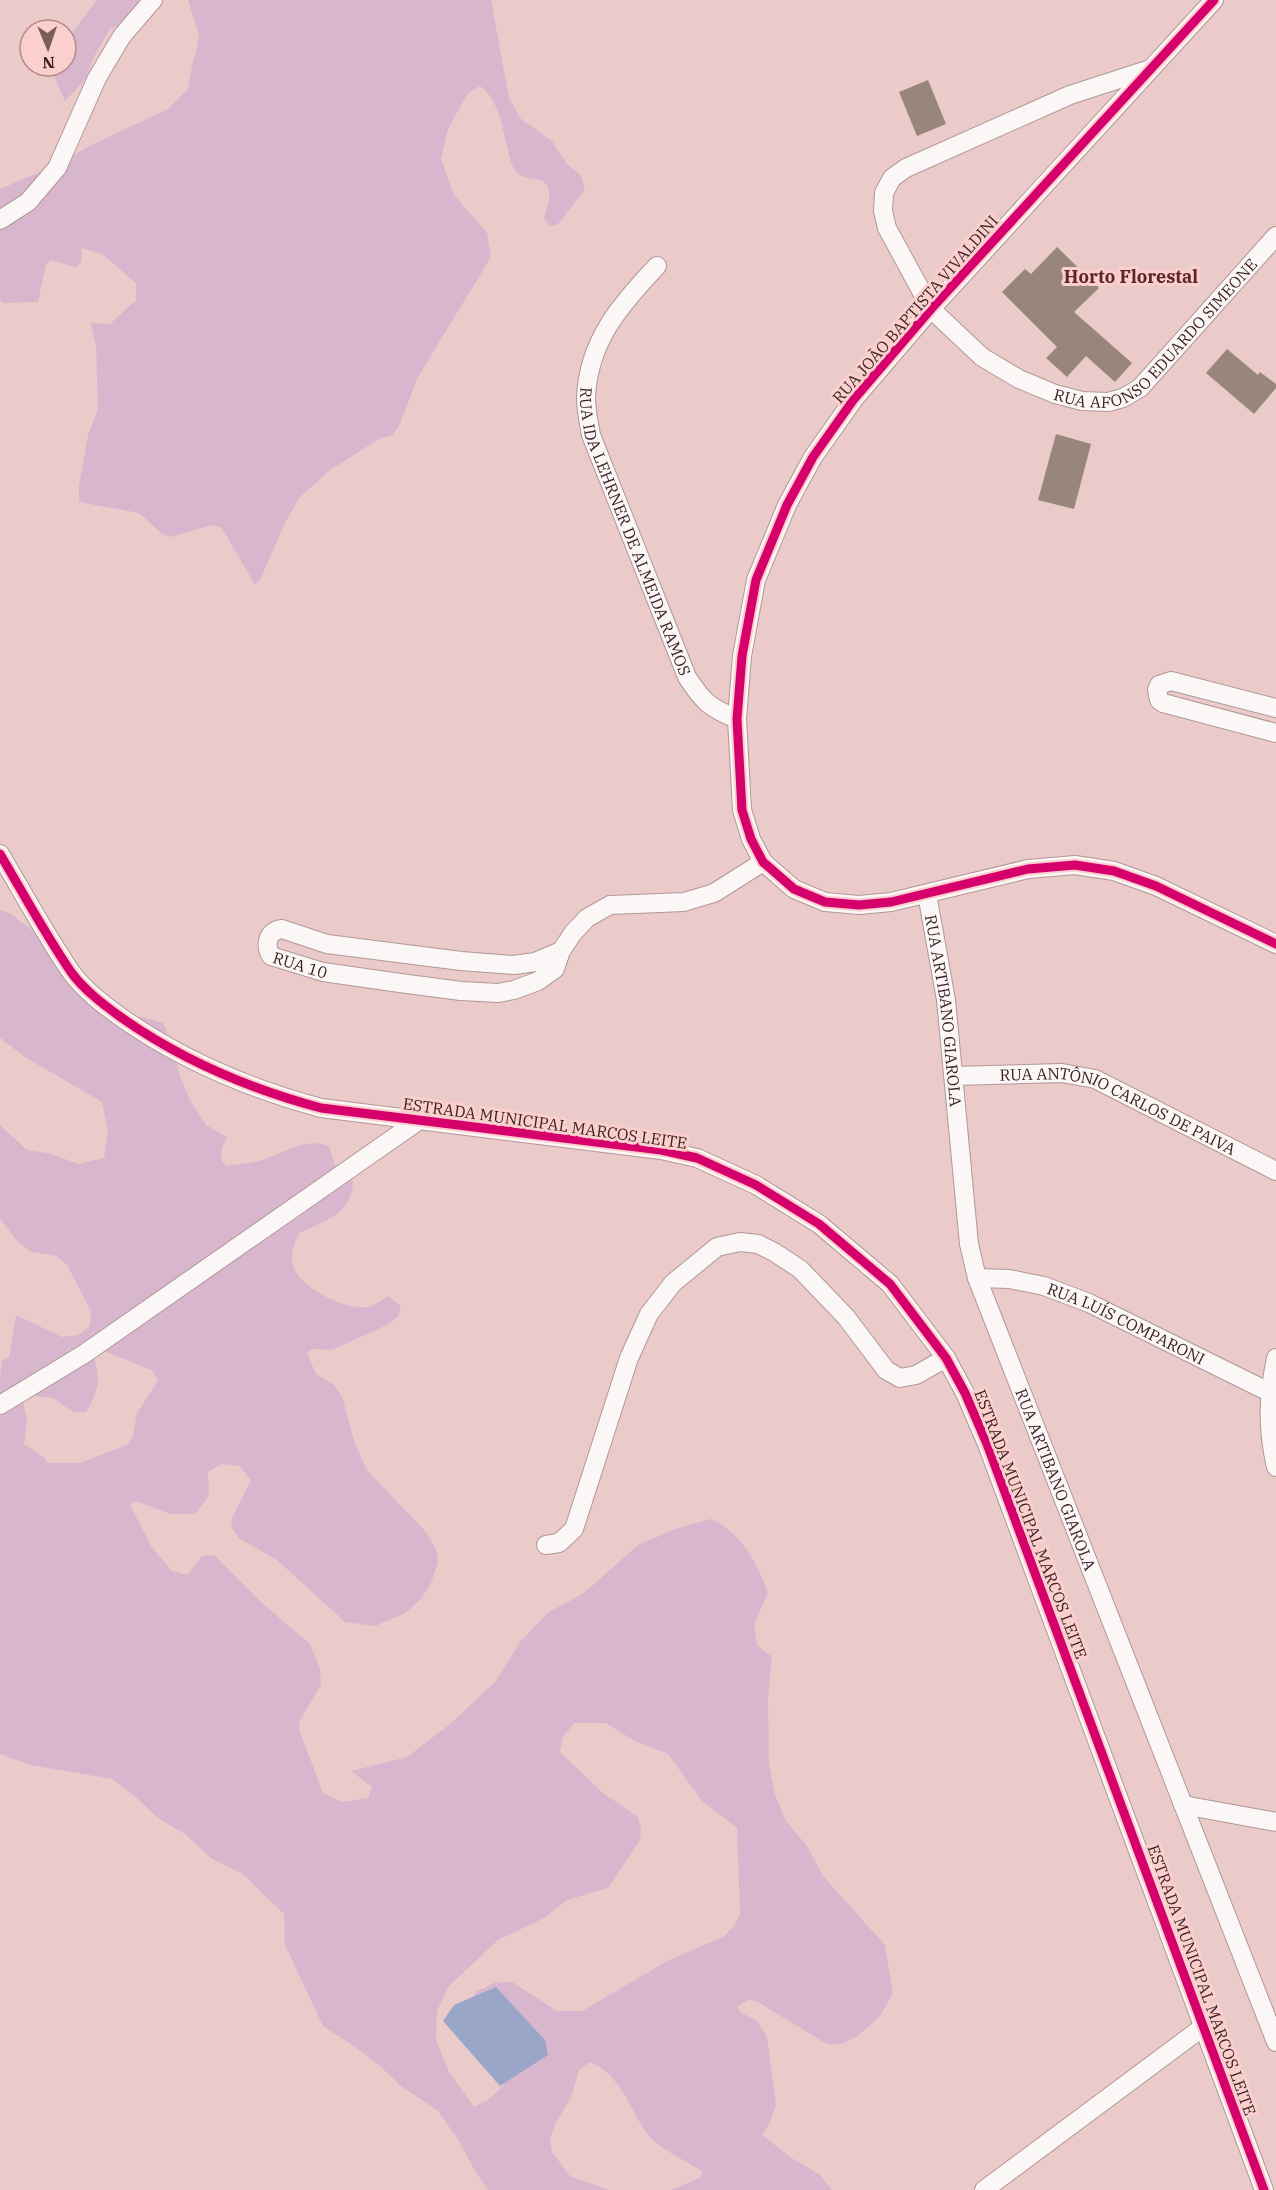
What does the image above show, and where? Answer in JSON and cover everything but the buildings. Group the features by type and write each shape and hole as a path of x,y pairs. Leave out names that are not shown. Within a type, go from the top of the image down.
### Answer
{"street":[{"path":"0,220 28,202 57,168 97,78 122,36 153,0"},
{"name":"RUA JOÃO BAPTISTA VIVALDINI","path":"1214,0 931,309 854,399 813,457 787,505 756,580 742,657 737,719 742,810 751,839 764,861 794,889 825,902 859,906 891,902 1028,869 1075,865 1114,871 1156,886 1276,944"},
{"name":"RUA AFONSO EDUARDO SIMEONE","path":"1148,70 1070,95 906,168 892,178 884,193 883,211 887,228 931,309 982,357 1018,380 1082,401 1108,402 1123,398 1140,388 1276,236"},
{"name":"RUA IDA LEHRNER DE ALMEIDA RAMOS","path":"657,266 624,302 597,344 588,372 586,401 591,435 687,677 699,697 715,710 737,719"},
{"path":"1276,708 1171,681 1159,685 1157,690 1159,700 1163,703 1276,733"},
{"name":"ESTRADA MUNICIPAL MARCOS LEITE","path":"0,854 72,973 103,1004 151,1038 236,1081 277,1097 321,1108 661,1150 697,1158 756,1185 819,1224 890,1284 946,1358 965,1393 987,1444 1264,2190"},
{"name":"RUA 10","path":"561,951 535,962 514,965 461,961 327,944 282,929 270,934 267,944 271,956 323,972 461,991 498,993 538,981 555,969 561,951 587,918 610,905 684,902 714,893 764,861"},
{"name":"RUA ARTIBANO GIAROLA","path":"927,894 946,1000 969,1244 976,1278 1276,2042"},
{"path":"514,965 514,990"},
{"name":"RUA ANTÔNIO CARLOS DE PAIVA","path":"954,1076 1062,1073 1095,1079 1276,1171"},
{"path":"0,1405 84,1354 418,1121"},
{"path":"546,1545 559,1543 574,1529 629,1358 649,1314 673,1283 717,1247 740,1242 758,1244 774,1251 800,1269 846,1317 886,1370 900,1378 916,1375 946,1358"},
{"name":"RUA LUÍS COMPARONI","path":"976,1278 1009,1279 1053,1289 1089,1303 1269,1392"},
{"path":"1276,1358 1269,1392 1270,1441 1276,1467"},
{"path":"1183,1805 1276,1822"},
{"path":"984,2190 1203,2027"}],"shaded area":[{"path":"97,0 142,0 131,20 110,29 95,55 85,80 65,101 55,78 78,78 78,25"},
{"path":"188,0 491,0 509,98 521,119 552,141 567,164 581,176 585,190 558,224 550,226 544,218 549,200 549,189 539,180 518,174 513,167 498,112 488,93 480,86 468,93 448,129 441,159 454,195 487,233 491,257 418,377 399,426 392,436 381,438 330,470 300,497 285,523 260,580 255,585 222,528 212,525 170,537 161,533 139,513 79,502 79,486 88,435 98,409 96,347 91,323 110,324 136,300 136,283 103,255 82,248 81,262 76,268 52,260 46,264 38,302 3,303 0,300 0,189 61,163 87,147 168,109 188,89 199,35"},
{"path":"0,910 11,914 37,934 74,979 131,1014 163,1023 190,1100 206,1125 227,1137 222,1148 221,1160 226,1166 258,1161 310,1143 320,1144 329,1146 336,1169 353,1181 348,1201 342,1209 327,1220 299,1233 292,1254 294,1268 305,1283 337,1302 368,1307 388,1296 401,1306 398,1317 387,1325 332,1350 312,1349 307,1353 316,1374 333,1384 342,1396 355,1444 367,1470 425,1531 436,1549 438,1562 431,1583 421,1599 404,1614 375,1626 345,1622 277,1560 239,1538 232,1528 231,1520 251,1480 239,1466 222,1464 208,1472 209,1496 195,1514 170,1514 136,1501 130,1505 151,1546 172,1571 187,1575 202,1556 214,1555 262,1603 310,1644 320,1668 321,1685 300,1720 299,1729 323,1793 342,1802 368,1798 372,1787 351,1771 407,1757 449,1725 496,1681 520,1642 549,1612 584,1593 638,1545 678,1528 711,1519 731,1532 747,1550 768,1593 754,1624 757,1645 772,1657 768,1698 769,1764 775,1795 786,1821 807,1846 823,1876 885,1945 893,1993 880,2016 858,2036 841,2044 827,2044 756,2001 748,2000 738,2006 740,2012 757,2021 767,2037 776,2105 769,2125 762,2135 793,2159 819,2174 832,2190 671,2190 699,2178 703,2172 653,2140 618,2085 601,2068 590,2062 579,2070 571,2098 555,2124 550,2139 552,2152 570,2176 609,2190 488,2190 438,2111 401,2086 354,2046 323,2026 285,1945 284,1914 243,1874 212,1859 185,1834 159,1819 112,1779 30,1765 0,1754 0,1377 2,1361 9,1357 16,1315 62,1337 78,1335 90,1326 91,1311 67,1265 57,1256 32,1252 19,1243 0,1219 0,1125 27,1150 52,1154 78,1164 104,1158 108,1132 102,1102 25,1057 0,1038","holes":["90,1345 153,1371 158,1381 137,1413 133,1436 127,1445 80,1463 47,1463 46,1459 24,1444 27,1420 22,1398 27,1395 53,1398 73,1412 86,1412 95,1394 98,1379","574,1723 606,1723 633,1740 668,1754 702,1801 737,1828 740,1914 734,1926 723,1937 669,1960 582,2011 557,2011 512,1982 494,1983 476,1992 470,2001 471,2013 504,2085 488,2100 474,2107 449,2072 436,2040 437,2011 449,1986 498,1940 544,1918 567,1900 608,1888 640,1840 641,1827 637,1816 603,1793 560,1752 563,1737"]}],"water":[{"path":"496,1987 545,2040 548,2055 500,2086 443,2021 454,2005"}],"cycle path":[{"path":"1214,0 931,309 854,399 813,457 787,505 756,580 742,656 737,719 742,810 751,839 763,862 794,889 825,902 859,905 891,902 1028,869 1075,865 1114,871 1156,886 1276,944"},
{"path":"0,854 52,943 82,985 101,1002 145,1033 217,1072 268,1092 321,1108 661,1150 697,1158 756,1185 819,1224 890,1284 946,1358 965,1393 987,1444 1264,2190"}],"district":[{"name":"Horto Florestal","path":"1131,277"}]}
